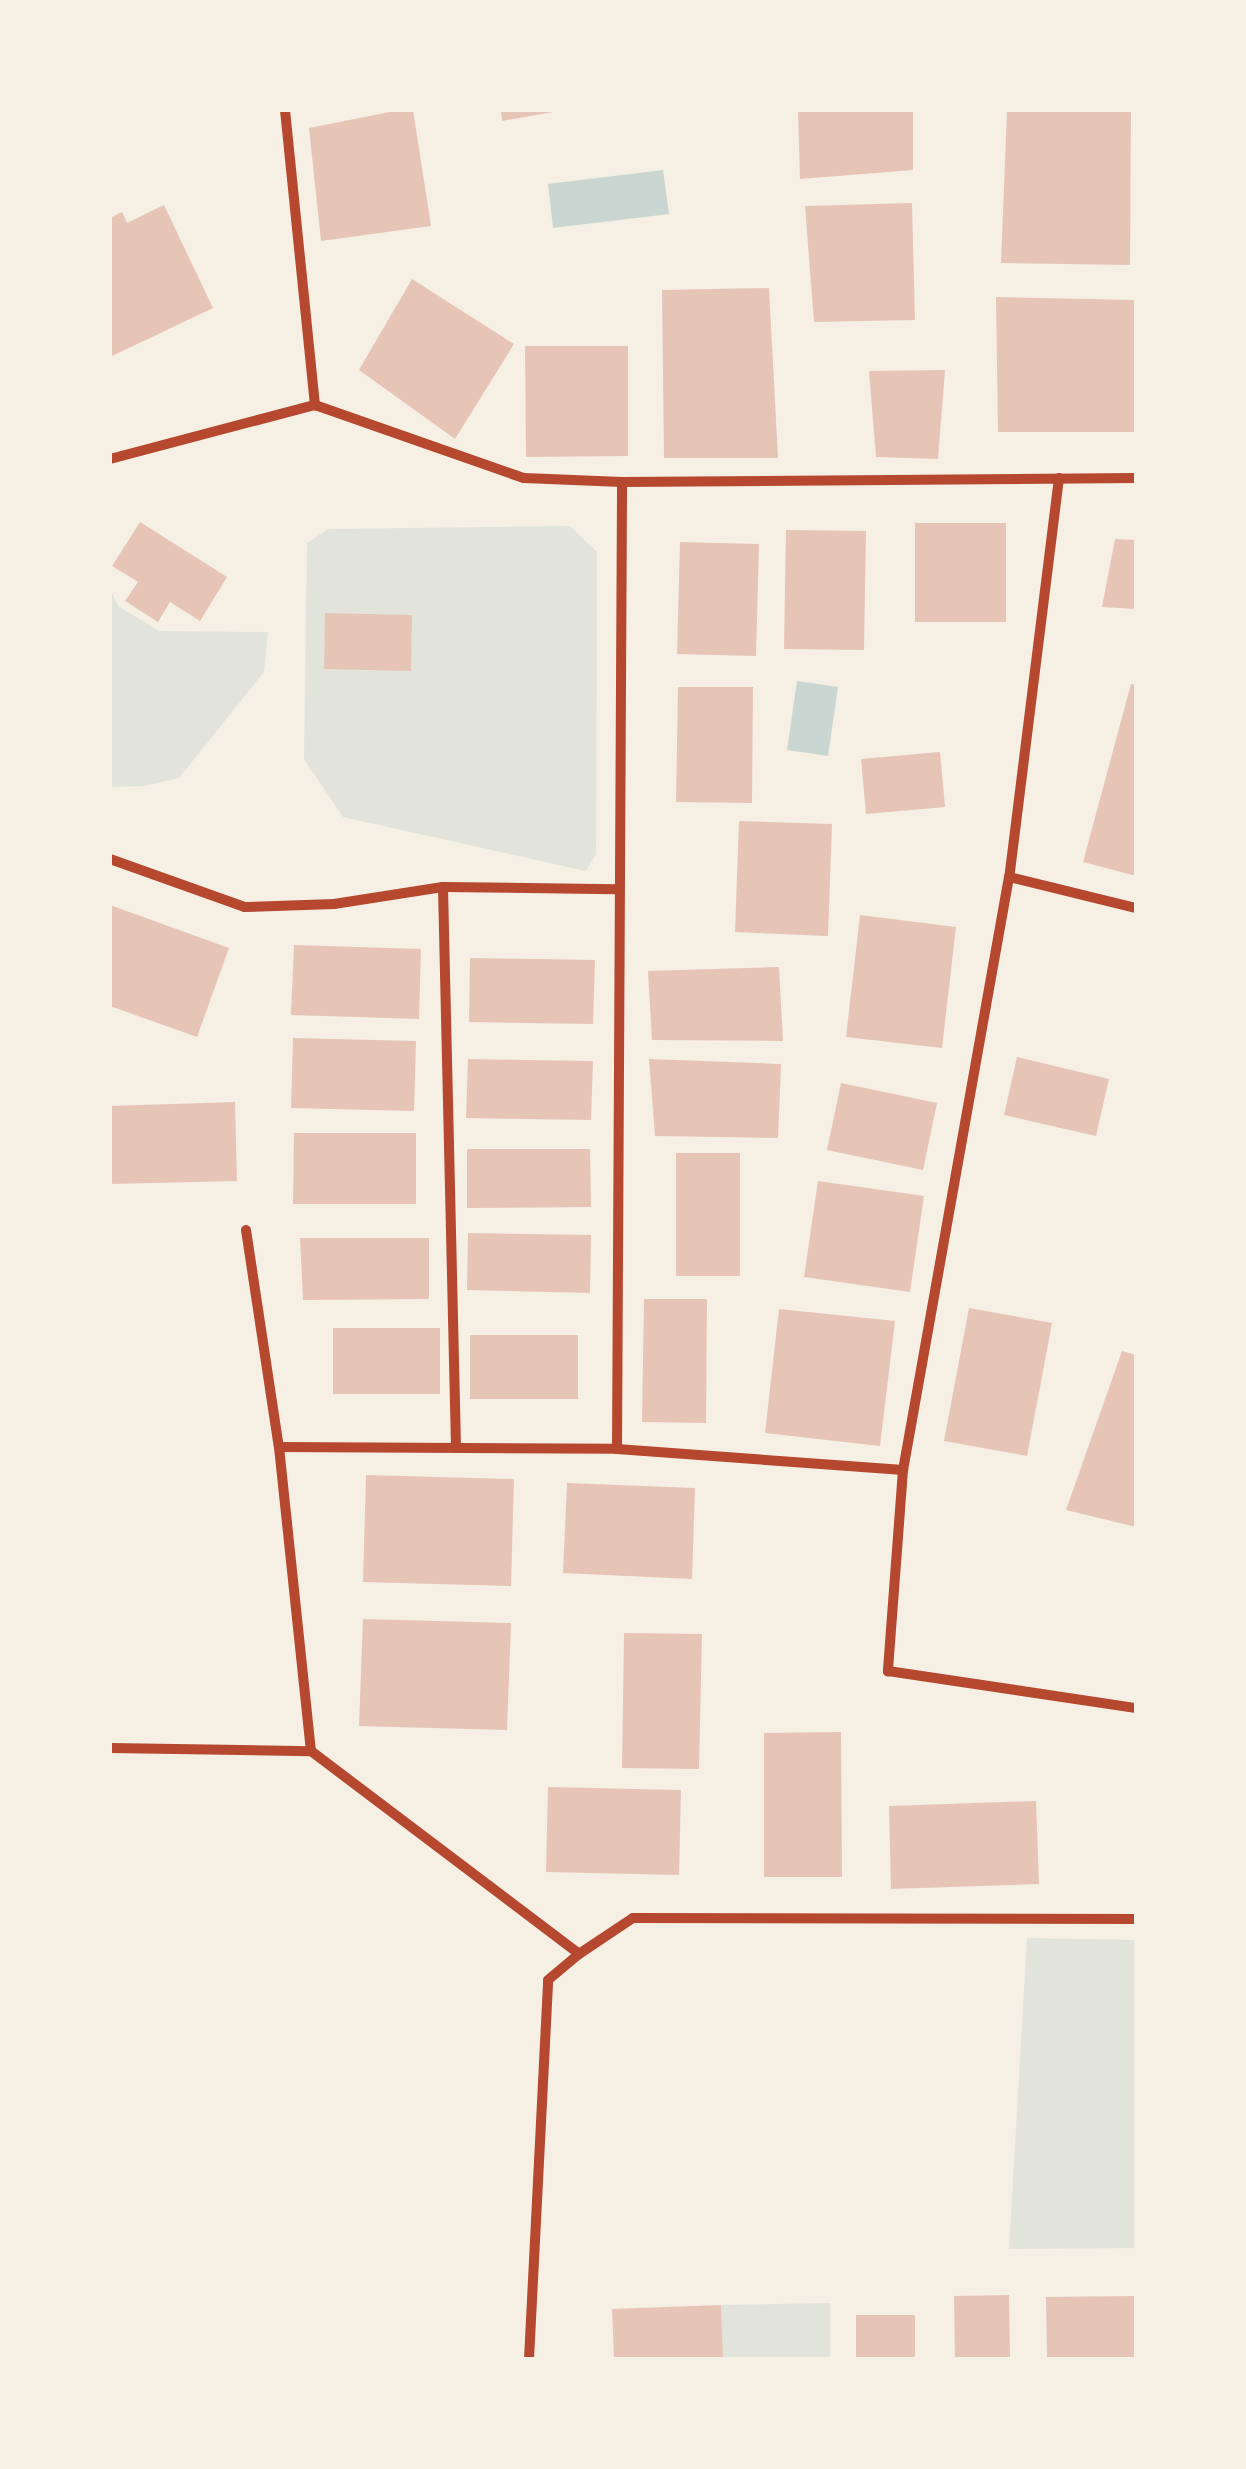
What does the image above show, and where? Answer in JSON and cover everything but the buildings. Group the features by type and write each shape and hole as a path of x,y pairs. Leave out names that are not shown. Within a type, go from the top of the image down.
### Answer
{"street":[{"path":"285,110 315,405"},
{"path":"110,459 315,405 524,478 622,482 1136,478"},
{"path":"1059,478 1009,877 903,1470 888,1670 1136,1708"},
{"path":"617,1449 622,482"},
{"path":"110,859 245,907 334,904 443,888 617,889"},
{"path":"1009,877 1136,908"},
{"path":"443,888 456,1448"},
{"path":"246,1230 278,1446 311,1751"},
{"path":"278,1446 617,1449 903,1470"},
{"path":"110,1748 311,1751 579,1954"},
{"path":"529,2359 548,1980 579,1954 633,1918 1136,1919"}],"shaded area":[{"path":"663,170 669,214 553,228 548,184"},
{"path":"570,526 597,552 596,854 586,871 343,817 304,759 307,543 328,529"},
{"path":"110,588 118,606 159,631 268,632 264,672 179,778 144,786 110,787"},
{"path":"797,681 838,687 828,756 787,750"},
{"path":"1027,1938 1136,1940 1136,2248 1009,2249"},
{"path":"830,2303 830,2359 722,2359 721,2305"}]}
